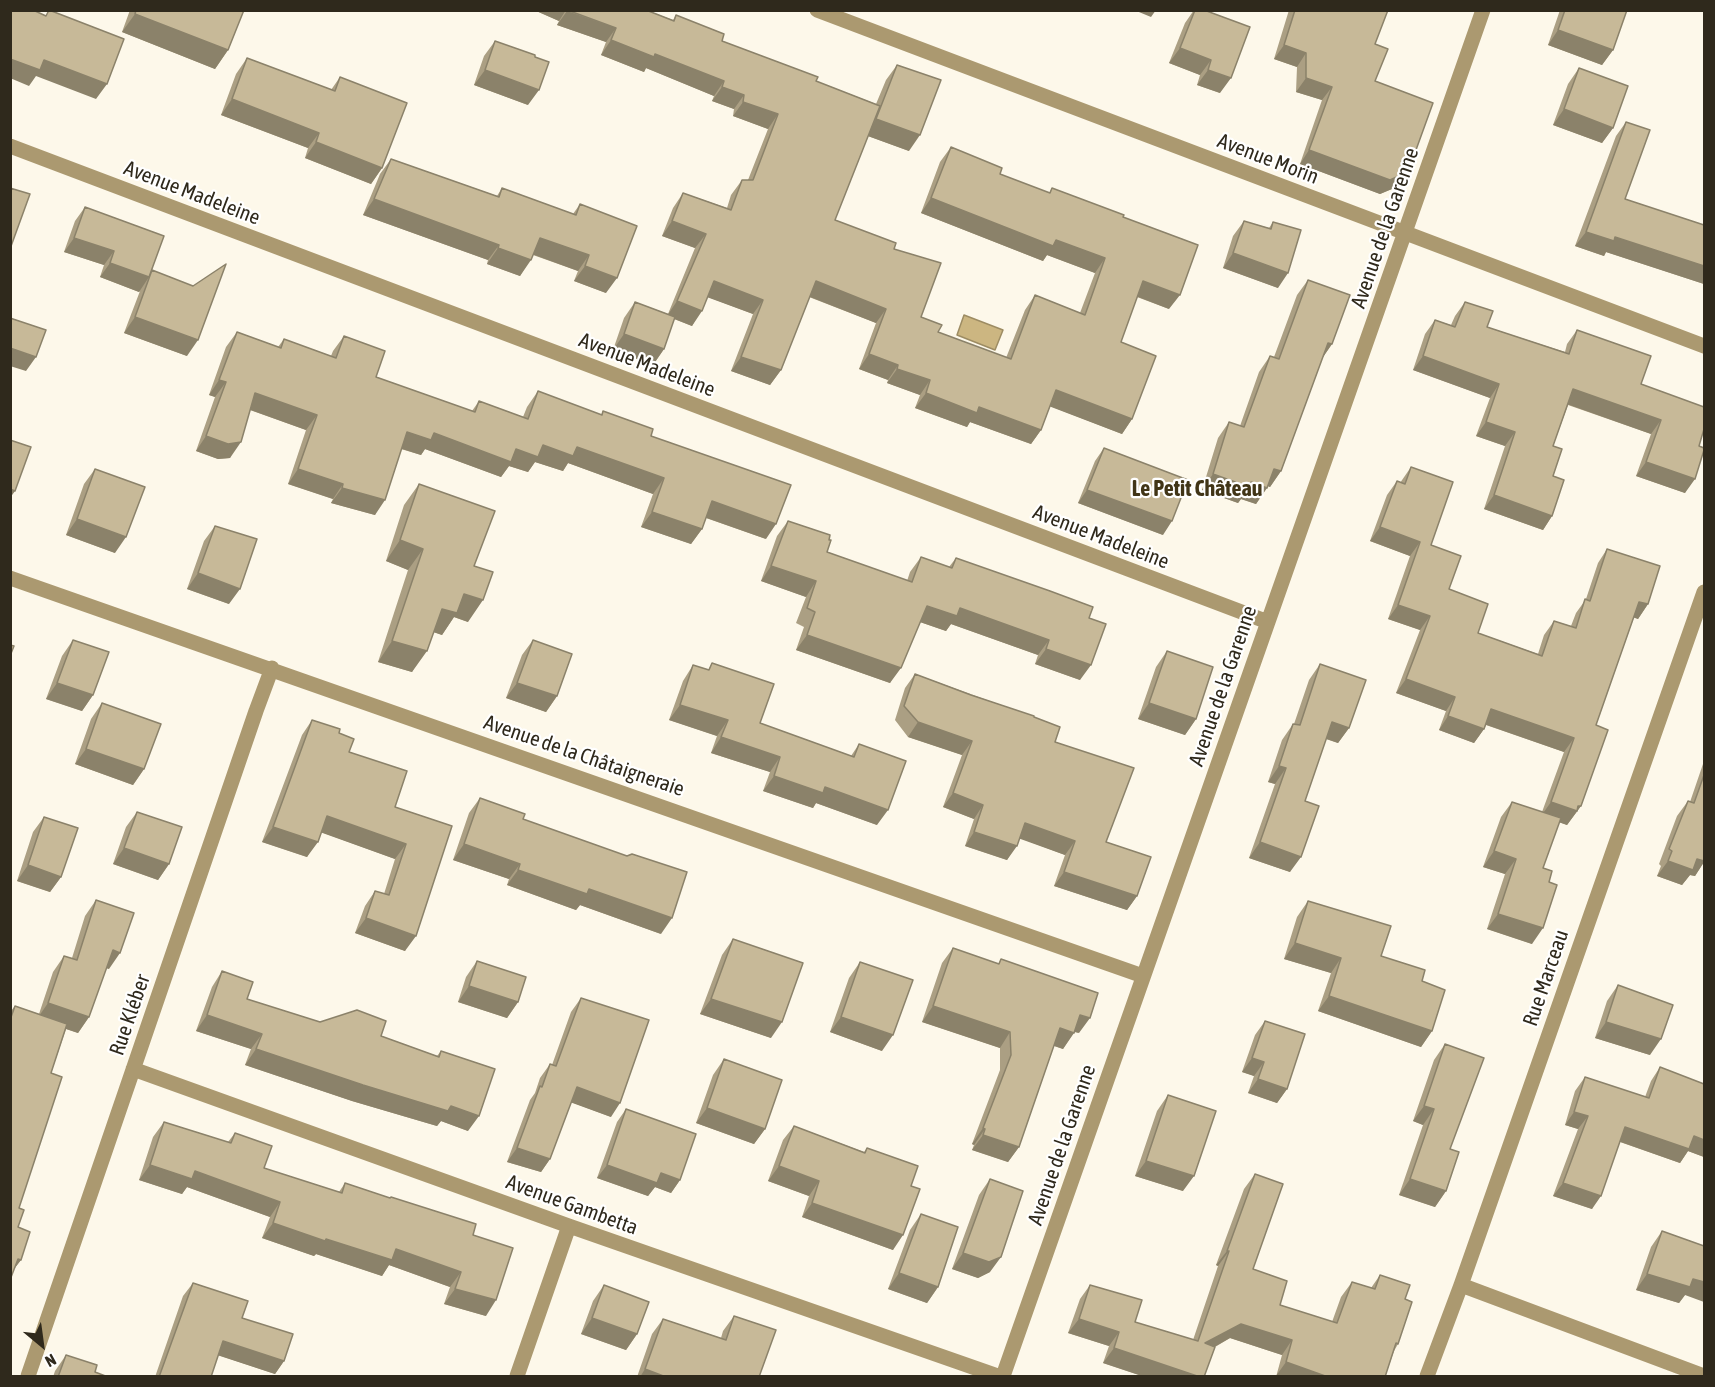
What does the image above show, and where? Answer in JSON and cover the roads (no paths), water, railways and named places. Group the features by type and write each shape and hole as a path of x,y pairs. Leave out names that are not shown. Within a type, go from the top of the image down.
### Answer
{"street":[{"name":"Avenue Morin","path":"817,10 1704,346"},
{"name":"Avenue de la Garenne","path":"1004,1377 1483,10"},
{"name":"Avenue Madeleine","path":"10,147 1268,622"},
{"name":"Avenue de la Châtaigneraie","path":"10,578 272,668 1143,976"},
{"name":"Rue Marceau","path":"1427,1377 1704,592"},
{"name":"Rue Kléber","path":"28,1377 272,668"},
{"name":"Avenue Gambetta","path":"133,1069 998,1377"},
{"path":"517,1377 569,1226"},
{"path":"1461,1285 1704,1376"}],"district":[{"name":"Le Petit Château","path":"1197,489"}]}
